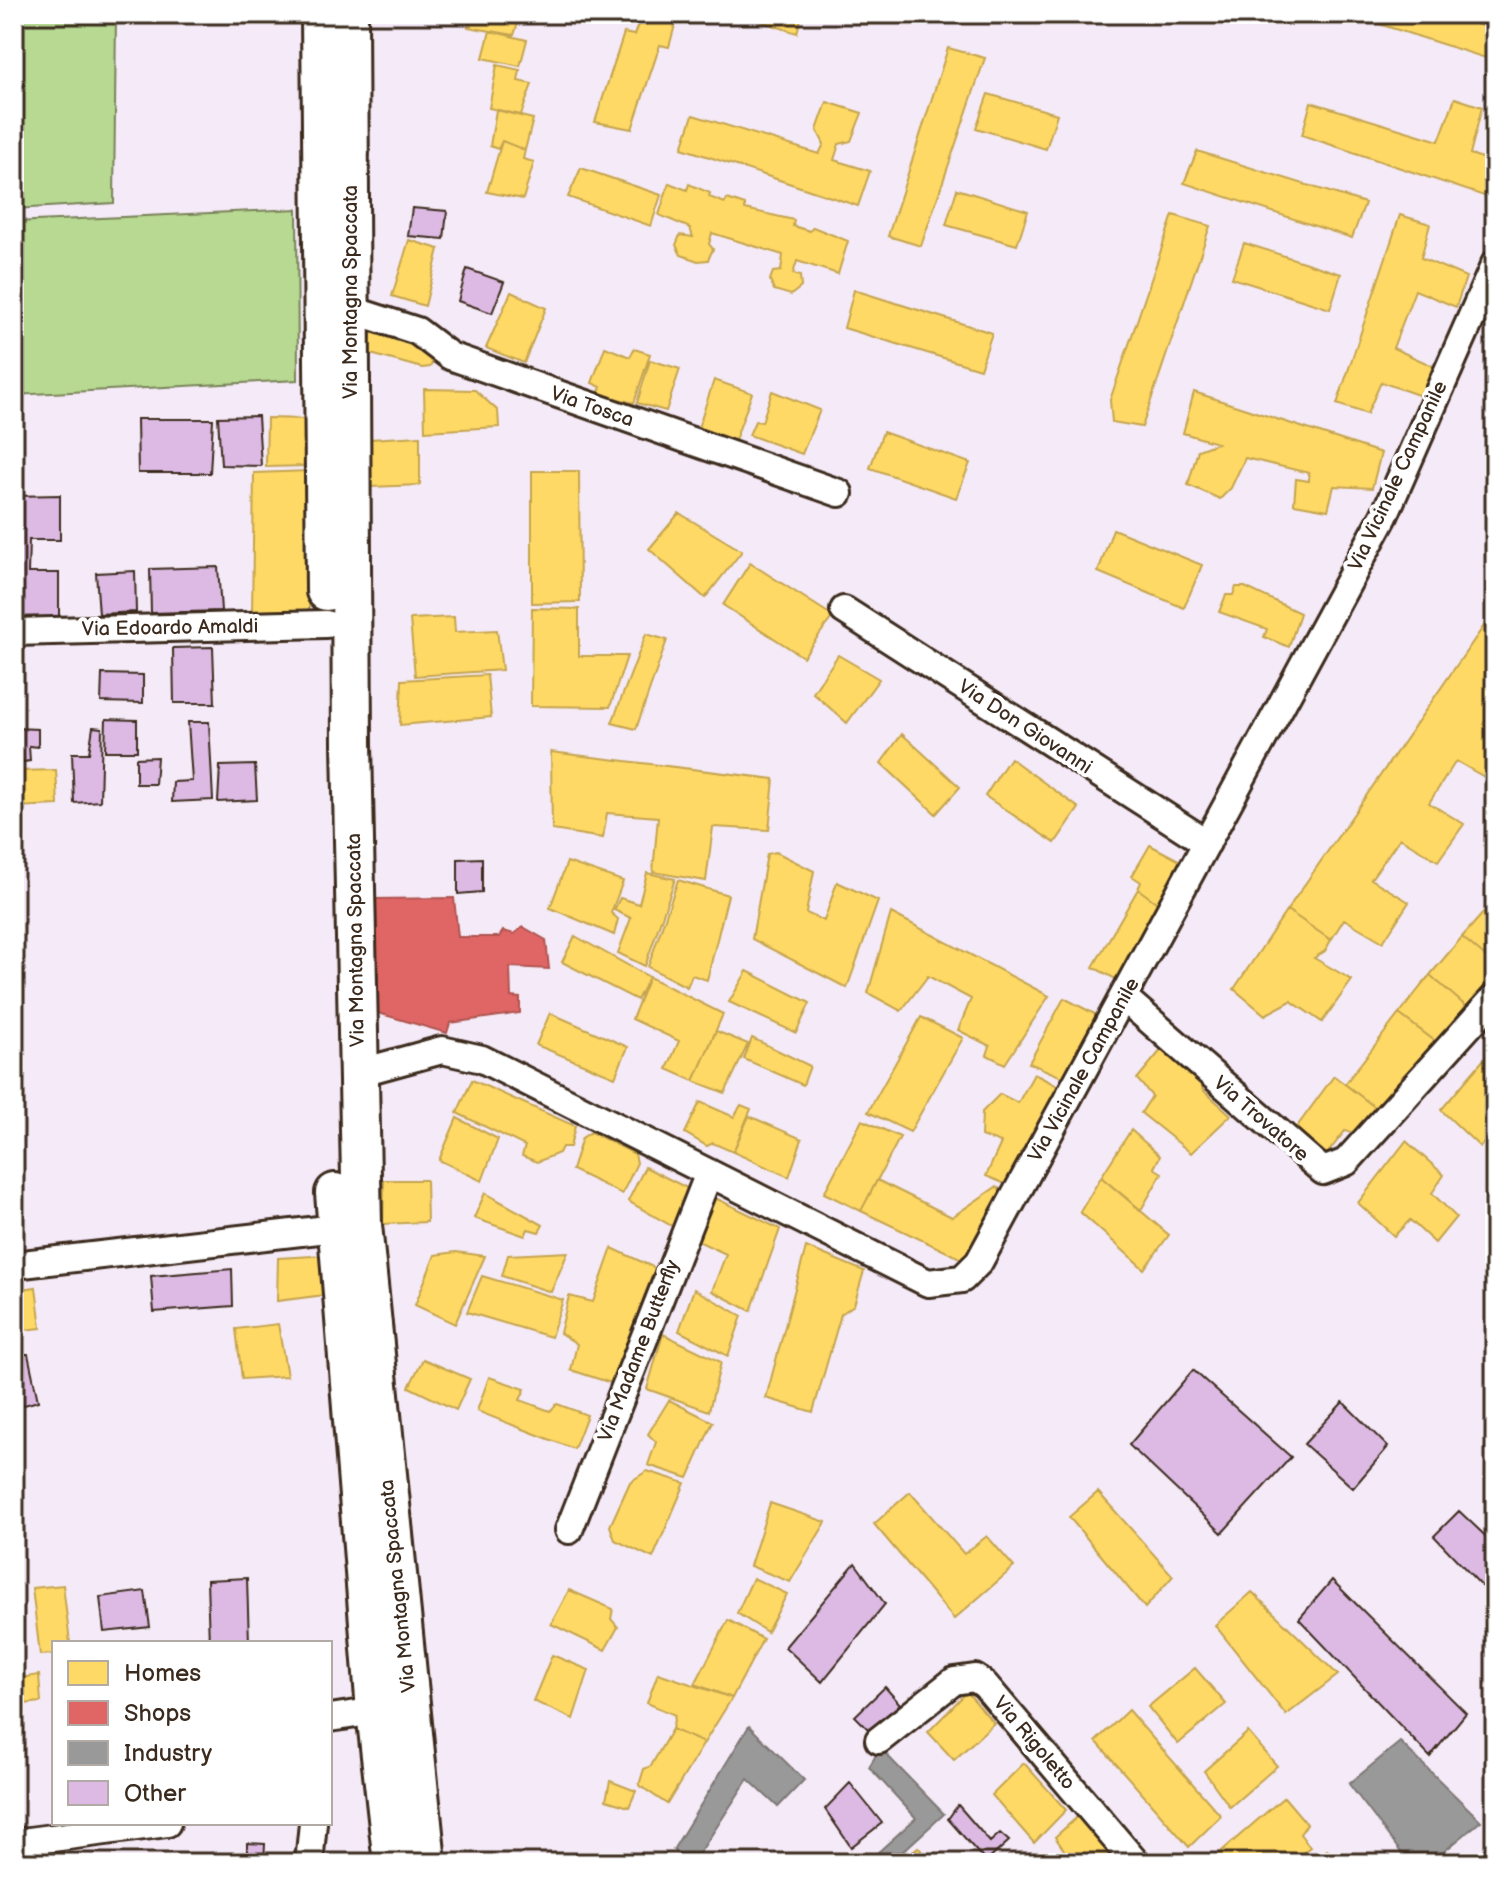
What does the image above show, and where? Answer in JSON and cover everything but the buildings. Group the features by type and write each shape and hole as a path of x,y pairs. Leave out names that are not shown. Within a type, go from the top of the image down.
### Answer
{"main road":[{"name":"Via Montagna Spaccata","path":"321,14 326,624 336,1228 376,1711 393,1863"},
{"name":"Via Montagna Spaccata","path":"348,14 352,744 362,1225 426,1863"}],"street":[{"name":"Via Vicinale Campanile","path":"358,1073 442,1050 482,1059 928,1283 962,1279 979,1262 1384,516 1495,264"},
{"name":"Via Tosca","path":"352,310 417,331 450,356 839,493"},
{"name":"Via Don Giovanni","path":"844,610 1207,843"},
{"name":"Via Edoardo Amaldi","path":"14,632 326,624"},
{"name":"Via Trovatore","path":"1123,997 1323,1171 1346,1162 1495,997"},
{"name":"Via Madame Butterfly","path":"569,1530 709,1173"},
{"path":"14,1265 336,1228"},
{"name":"Via Rigoletto","path":"879,1740 954,1681 975,1678 985,1685 1136,1863"},
{"name":"Via Montagna Spaccata","path":"332,1718 376,1711"},
{"path":"14,1843 152,1825"},
{"path":"309,1863 313,1825"}],"green space":[{"path":"14,14 116,14 114,203 14,209"},
{"path":"297,209 298,380 14,395 14,222"}]}
